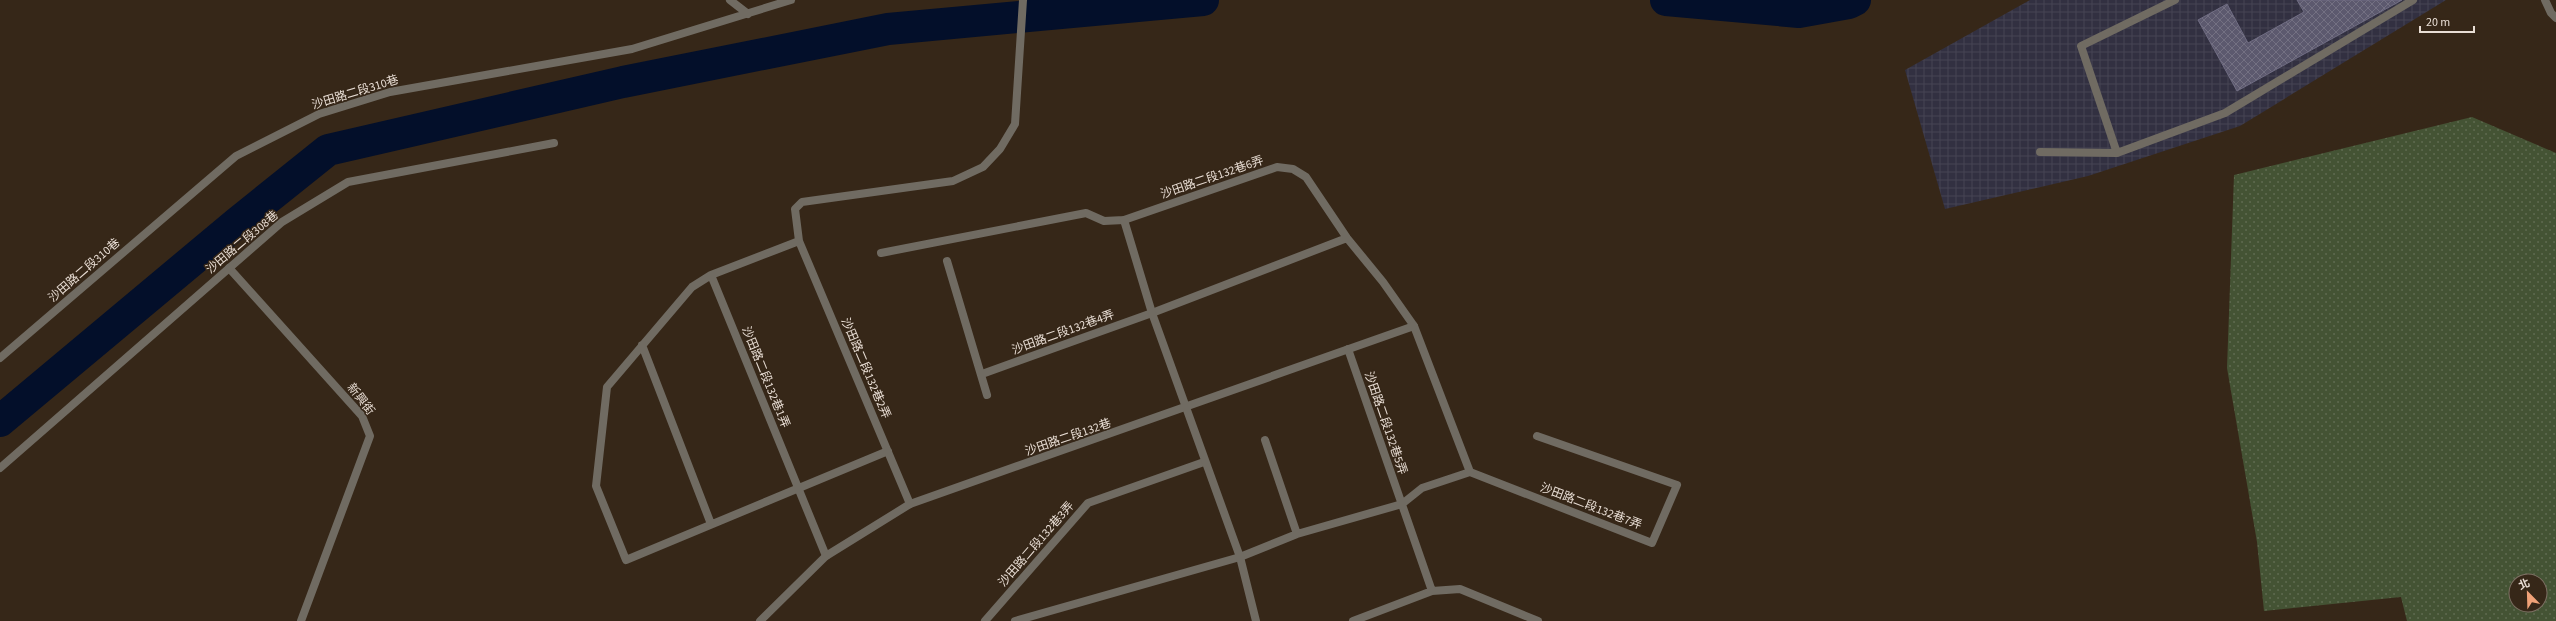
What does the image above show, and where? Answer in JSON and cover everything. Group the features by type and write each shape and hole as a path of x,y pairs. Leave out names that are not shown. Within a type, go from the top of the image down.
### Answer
{"street":[{"path":"730,0 748,14"},
{"name":"沙田路二段310巷","path":"0,358 236,156 319,114 390,92 632,49 790,0"},
{"path":"2117,153 2081,46 2175,0"},
{"path":"2040,152 2117,153 2226,113 2413,0"},
{"path":"2545,0 2551,13 2556,18"},
{"name":"沙田路二段132巷2弄","path":"910,504 800,241 795,209 802,202 952,181 983,167 1000,149 1015,124 1020,67 1023,2"},
{"name":"沙田路二段308巷","path":"0,468 282,222 348,182 554,143"},
{"name":"沙田路二段132巷6弄","path":"881,253 1086,213 1104,221 1124,220 1277,167 1293,169 1306,177 1346,238 1383,282 1414,326"},
{"path":"1124,220 1152,313 1187,408 1204,462 1240,557 1256,621"},
{"path":"1152,313 1346,238"},
{"path":"800,241 711,276 692,287 607,387 596,486 626,560 888,451"},
{"path":"947,261 982,374 987,395"},
{"name":"新興街","path":"229,268 362,416 370,436 302,621"},
{"name":"沙田路二段132巷1弄","path":"711,276 826,556"},
{"name":"沙田路二段132巷4弄","path":"982,374 1152,313"},
{"path":"1015,621 1240,557 1297,534 1402,504 1422,488 1470,472 1414,326"},
{"name":"沙田路二段132巷","path":"760,621 826,556 910,504 1187,408 1414,326"},
{"path":"642,345 712,524"},
{"name":"沙田路二段132巷5弄","path":"1348,349 1432,591"},
{"name":"沙田路二段132巷7弄","path":"1470,472 1652,543 1676,485 1537,436"},
{"path":"1265,440 1297,534"},
{"name":"沙田路二段132巷3弄","path":"985,621 1088,503 1204,462"},
{"path":"1353,621 1432,591 1460,589 1538,621"}],"shaded area":[{"path":"2030,0 2446,0 2240,126 2088,176 1945,209 1905,70"}],"green space":[{"path":"2472,117 2556,153 2556,621 2407,621 2401,597 2264,611 2257,542 2227,368 2234,175"}],"building":[{"path":"2297,0 2402,0 2237,91 2198,20 2227,4 2248,43 2304,12"}],"waterway":[{"path":"0,421 237,223 328,150 623,82 888,29 1203,0"},
{"path":"1666,0 1799,12 1849,3 1855,0"}]}
